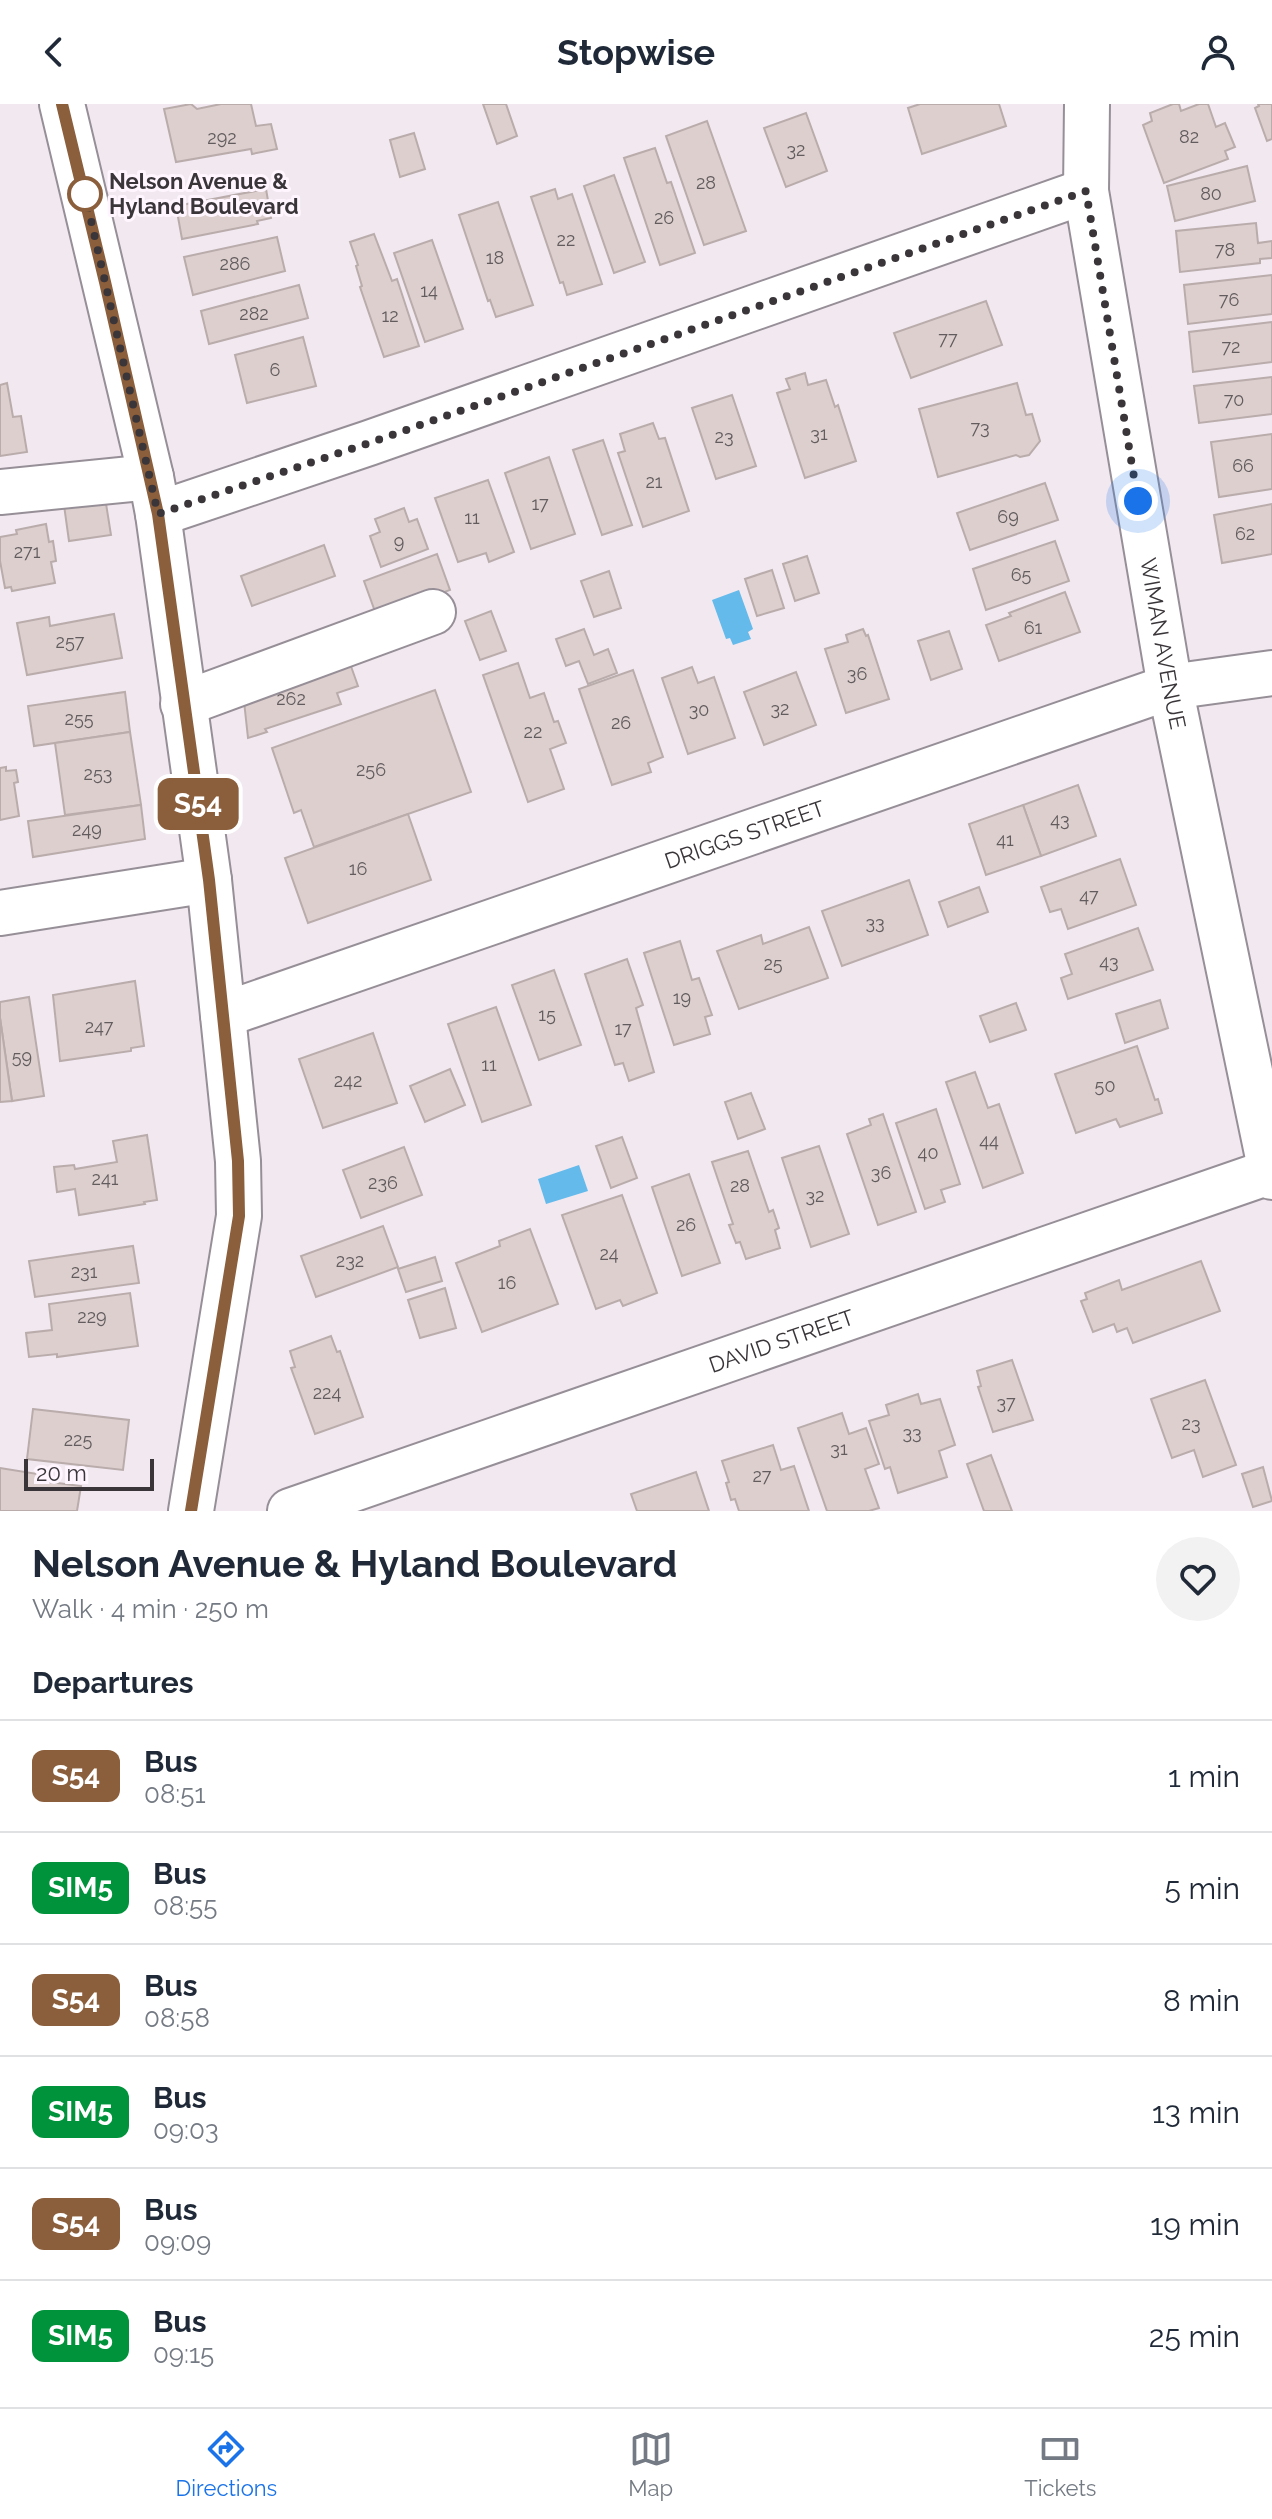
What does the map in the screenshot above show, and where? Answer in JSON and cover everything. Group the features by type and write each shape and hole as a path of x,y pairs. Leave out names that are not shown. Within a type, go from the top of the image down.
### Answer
{"street":[{"path":"62,104 154,496 209,880 238,1161 239,1216 191,1511"},
{"name":"WIMAN AVENUE","path":"1087,104 1086,191 1170,687 1272,1173"},
{"path":"0,492 154,496 369,443 1086,191"},
{"path":"183,704 433,612"},
{"name":"DRIGGS STREET","path":"223,1015 1170,687 1272,673"},
{"path":"0,913 209,880"},
{"name":"DAVID STREET","path":"290,1511 1272,1173"}],"water":[{"path":"739,590 753,629 748,632 751,639 733,645 730,638 726,639 712,600"},
{"path":"579,1165 588,1191 546,1204 538,1179"}],"building":[{"path":"191,104 197,109 221,104 251,104 256,126 271,124 277,149 252,154 251,149 176,162 164,109"},
{"path":"483,104 506,104 517,136 497,144"},
{"path":"920,104 999,104 1006,126 922,154 908,108"},
{"path":"1179,104 1181,111 1208,104 1216,127 1225,123 1235,147 1225,151 1228,159 1164,183 1143,125 1152,121 1150,113"},
{"path":"1258,104 1272,104 1272,139 1267,141 1255,108"},
{"path":"806,113 827,171 786,187 764,128"},
{"path":"707,121 746,231 704,245 666,136"},
{"path":"414,133 425,169 400,177 390,140"},
{"path":"655,148 667,183 671,182 695,253 660,265 624,158"},
{"path":"1247,166 1255,201 1175,221 1167,186"},
{"path":"614,175 645,262 614,273 584,186"},
{"path":"266,189 271,218 257,221 258,224 182,239 176,206"},
{"path":"555,189 558,199 572,194 602,284 567,295 563,282 560,283 531,197"},
{"path":"498,202 533,305 496,317 459,215"},
{"path":"1256,223 1258,243 1272,241 1272,258 1260,259 1260,263 1180,272 1176,231"},
{"path":"374,234 392,281 397,279 419,346 384,357 360,287 358,265 350,242"},
{"path":"277,237 285,271 193,295 184,257"},
{"path":"432,240 463,329 425,342 394,253"},
{"path":"1272,275 1272,314 1188,324 1184,285"},
{"path":"299,285 308,318 209,344 201,311"},
{"path":"986,301 1002,345 911,378 894,333"},
{"path":"1272,322 1272,362 1193,372 1189,332"},
{"path":"303,337 316,386 247,403 235,355"},
{"path":"805,373 808,385 826,380 835,407 838,405 856,461 805,478 777,393 790,389 786,379"},
{"path":"1272,377 1272,414 1199,423 1194,386"},
{"path":"7,383 13,417 21,416 27,452 0,456 0,385"},
{"path":"1017,383 1026,415 1032,414 1040,441 1029,455 1016,455 938,477 919,409"},
{"path":"732,395 756,466 716,479 692,408"},
{"path":"653,423 659,439 665,438 689,511 643,527 618,453 625,451 620,434"},
{"path":"1272,434 1272,489 1219,497 1211,442"},
{"path":"603,440 632,525 602,535 573,450"},
{"path":"549,457 575,534 531,549 505,473"},
{"path":"488,480 514,552 489,562 486,553 458,562 435,498"},
{"path":"1045,483 1058,520 970,550 957,513"},
{"path":"104,491 111,535 69,541 63,498"},
{"path":"1272,504 1272,554 1222,563 1214,515"},
{"path":"404,508 409,522 417,519 428,549 381,567 370,536 380,532 375,519"},
{"path":"46,524 49,542 53,541 56,561 51,562 55,583 12,591 11,587 5,588 0,537"},
{"path":"1055,541 1069,581 986,610 973,569"},
{"path":"324,545 335,576 252,606 241,576"},
{"path":"437,554 450,590 377,617 364,581"},
{"path":"807,556 819,593 795,601 783,564"},
{"path":"772,570 784,608 757,616 745,579"},
{"path":"609,571 621,608 594,617 581,581"},
{"path":"1065,592 1080,632 999,661 986,625"},
{"path":"491,611 506,651 480,660 465,621"},
{"path":"114,614 122,658 27,675 17,623 49,617 50,626"},
{"path":"584,629 594,655 608,649 617,673 588,684 579,661 566,666 556,639"},
{"path":"863,629 868,635 889,699 846,713 825,649 848,642 846,635"},
{"path":"949,631 962,669 931,680 918,641"},
{"path":"347,655 358,686 337,693 341,704 265,729 267,732 248,738 243,692"},
{"path":"518,663 530,698 544,693 554,722 558,721 566,743 550,749 564,789 528,802 483,675"},
{"path":"692,667 698,683 714,677 735,738 688,754 662,678"},
{"path":"633,670 663,757 648,763 651,772 612,785 579,689"},
{"path":"796,672 816,725 764,745 744,692"},
{"path":"435,690 471,792 314,847 301,810 294,813 272,748"},
{"path":"125,692 130,732 34,746 28,706"},
{"path":"130,732 141,805 65,815 55,743"},
{"path":"6,767 6,771 16,770 18,782 14,783 19,816 0,820 0,768"},
{"path":"1078,785 1096,836 1041,856 1023,805"},
{"path":"141,805 145,839 33,857 28,821"},
{"path":"1023,805 1041,856 986,875 969,824"},
{"path":"408,814 431,880 308,923 285,858"},
{"path":"1120,859 1136,905 1068,929 1061,909 1050,912 1041,887"},
{"path":"909,880 928,935 842,966 822,911"},
{"path":"979,887 988,912 948,927 939,902"},
{"path":"809,927 828,978 739,1009 717,951 761,935 763,944"},
{"path":"1138,928 1153,970 1068,999 1061,978 1072,974 1065,954"},
{"path":"680,941 692,980 699,978 712,1015 705,1017 710,1034 674,1045 644,953"},
{"path":"627,959 643,1005 636,1008 654,1072 629,1081 623,1063 615,1065 585,974"},
{"path":"554,970 581,1045 539,1060 512,985"},
{"path":"135,981 144,1046 131,1048 131,1051 60,1061 53,995"},
{"path":"29,997 44,1096 12,1101 0,1002"},
{"path":"1160,1000 1168,1028 1125,1043 1116,1014"},
{"path":"1016,1003 1026,1030 990,1042 980,1016"},
{"path":"496,1007 531,1105 482,1122 448,1024"},
{"path":"0,1018 12,1101 0,1102"},
{"path":"373,1033 397,1103 323,1128 299,1059"},
{"path":"1137,1046 1162,1113 1120,1127 1116,1119 1076,1133 1055,1074"},
{"path":"450,1069 465,1105 425,1122 410,1086"},
{"path":"975,1072 988,1108 999,1104 1023,1173 983,1188 946,1082"},
{"path":"751,1093 765,1129 738,1139 725,1102"},
{"path":"936,1109 960,1184 941,1190 945,1202 925,1209 896,1123"},
{"path":"883,1114 916,1212 878,1225 847,1134 871,1125 869,1119"},
{"path":"147,1135 157,1200 79,1215 75,1189 57,1192 54,1167 74,1165 75,1169 117,1162 113,1141"},
{"path":"622,1137 637,1178 611,1188 596,1146"},
{"path":"819,1146 849,1234 811,1247 782,1158"},
{"path":"404,1147 422,1195 361,1218 343,1170"},
{"path":"748,1151 769,1212 773,1210 779,1228 775,1230 780,1248 746,1259 729,1225 733,1224 712,1162"},
{"path":"689,1174 720,1263 682,1276 652,1187"},
{"path":"622,1195 657,1293 623,1306 620,1300 596,1309 562,1215"},
{"path":"383,1226 398,1267 316,1297 301,1256"},
{"path":"530,1229 558,1304 482,1332 456,1263 500,1246 499,1241"},
{"path":"133,1246 139,1283 35,1297 29,1261"},
{"path":"435,1257 442,1281 406,1292 398,1269"},
{"path":"1201,1261 1220,1311 1133,1343 1127,1328 1117,1332 1114,1324 1093,1332 1081,1301 1087,1299 1085,1293 1119,1280 1122,1290"},
{"path":"445,1288 456,1328 420,1338 408,1300"},
{"path":"130,1293 138,1346 57,1357 57,1354 29,1357 26,1333 52,1330 49,1304"},
{"path":"331,1336 337,1352 340,1351 363,1417 315,1434 291,1368 295,1367 290,1351"},
{"path":"1012,1360 1033,1420 993,1432 978,1387 981,1386 977,1371"},
{"path":"1205,1380 1236,1465 1203,1477 1194,1450 1172,1458 1151,1399"},
{"path":"918,1394 921,1404 940,1399 955,1445 939,1451 947,1477 898,1493 890,1467 885,1469 869,1421 889,1415 886,1405"},
{"path":"33,1409 129,1420 123,1470 27,1459"},
{"path":"842,1413 849,1434 866,1428 879,1464 865,1469 879,1508 869,1511 827,1511 798,1428"},
{"path":"773,1445 781,1470 794,1466 809,1511 739,1511 735,1499 731,1500 722,1461"},
{"path":"991,1455 1012,1511 984,1511 967,1464"},
{"path":"1263,1467 1272,1501 1253,1507 1242,1474"},
{"path":"0,1468 50,1476 50,1482 81,1486 77,1511 0,1511"},
{"path":"696,1472 709,1511 637,1511 631,1494"}],"bus line":[{"name":"S54","path":"62,104 158,514 209,880 238,1161 239,1216 191,1511"}],"place":[{"name":"Nelson Avenue & Hyland Boulevard","path":"85,194"}],"route":[{"path":"85,194 158,514 1086,191 1138,501"}]}
